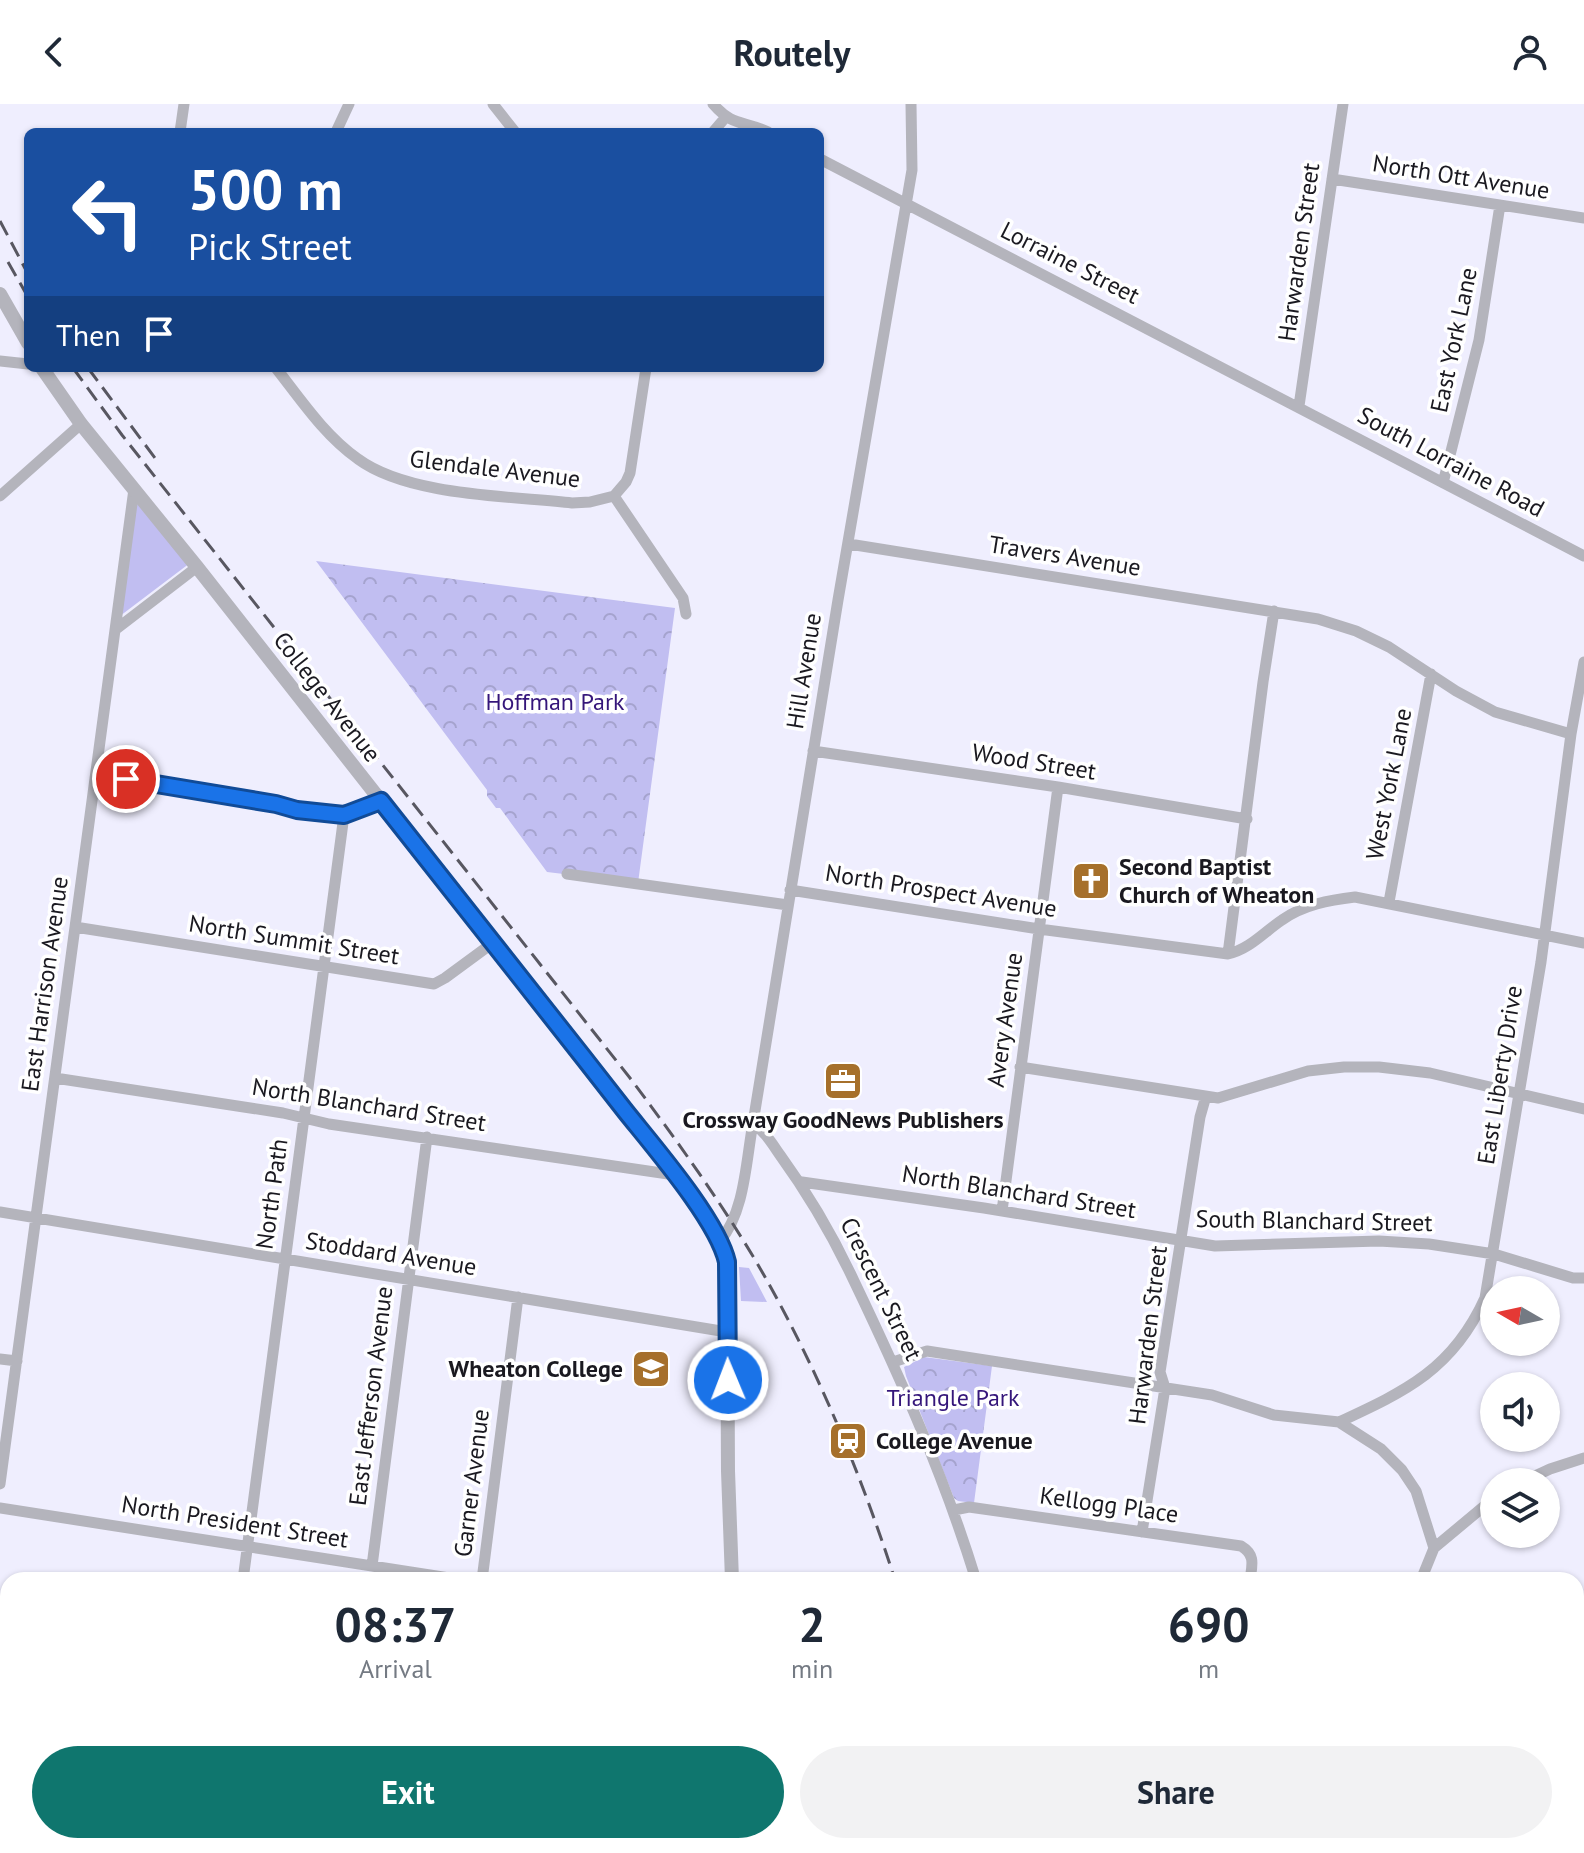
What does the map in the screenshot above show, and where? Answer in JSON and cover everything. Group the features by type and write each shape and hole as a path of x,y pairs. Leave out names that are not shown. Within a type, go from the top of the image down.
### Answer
{"street":[{"path":"181,128 184,104"},
{"path":"338,128 349,104"},
{"path":"493,104 512,128"},
{"path":"713,104 725,118 760,128"},
{"name":"Hill Avenue","path":"720,1241 736,1208 753,1123 912,170 911,104"},
{"name":"Harwarden Street","path":"1299,406 1343,104"},
{"path":"716,128 725,118"},
{"name":"Lorraine Street","path":"824,161 1299,406"},
{"name":"North Ott Avenue","path":"1332,179 1584,218"},
{"name":"East York Lane","path":"1443,483 1479,340 1500,205"},
{"path":"0,294 24,336"},
{"path":"0,361 24,364"},
{"name":"College Avenue","path":"45,372 81,424 494,942 675,1175 720,1241 727,1262 732,1572"},
{"name":"Glendale Avenue","path":"279,372 346,451 372,469 400,481 425,487 572,503 614,496 683,598 686,614"},
{"path":"614,496 630,473 645,372"},
{"name":"South Lorraine Road","path":"1299,406 1584,556"},
{"path":"0,496 81,424"},
{"name":"East Harrison Avenue","path":"0,1484 134,489"},
{"name":"Travers Avenue","path":"849,544 1318,619 1356,631 1389,647 1456,691 1495,712 1571,734"},
{"path":"115,630 197,567"},
{"path":"1274,611 1228,954 1241,951 1285,918 1316,904 1355,897 1584,943"},
{"name":"East Liberty Drive","path":"1339,1422 1392,1397 1440,1364 1453,1352 1478,1315 1485,1298 1544,935 1571,734 1584,662"},
{"name":"West York Lane","path":"1389,902 1431,674"},
{"name":"Wood Street","path":"813,751 1247,819"},
{"path":"96,774 297,810 344,815 381,801"},
{"name":"Avery Avenue","path":"1002,1211 1058,787"},
{"name":"North Path","path":"244,1572 344,815"},
{"path":"567,874 788,905"},
{"name":"North Prospect Avenue","path":"790,890 1039,929 1228,954"},
{"name":"North Summit Street","path":"75,927 434,984 494,942"},
{"path":"1020,1067 1218,1098 1290,1075 1344,1067 1417,1071 1584,1109"},
{"name":"North Blanchard Street","path":"55,1078 329,1124 675,1175"},
{"name":"Harwarden Street","path":"1142,1532 1165,1388 1160,1372 1200,1117 1206,1096"},
{"name":"Crescent Street","path":"753,1123 766,1133 802,1182 835,1243 893,1362 954,1510 973,1572"},
{"name":"East Jefferson Avenue","path":"372,1566 427,1137"},
{"name":"North Blanchard Street","path":"802,1182 1182,1240"},
{"name":"Stoddard Avenue","path":"0,1212 727,1332"},
{"name":"South Blanchard Street","path":"1182,1240 1215,1246 1402,1242 1494,1254 1579,1278"},
{"path":"1579,1278 1584,1287"},
{"name":"Garner Avenue","path":"483,1572 518,1297"},
{"path":"893,1362 927,1351 1212,1395 1274,1415 1339,1422 1381,1449 1402,1470 1416,1491 1434,1548"},
{"path":"0,1359 17,1361"},
{"path":"1553,1468 1584,1458"},
{"name":"Kellogg Place","path":"954,1510 969,1507 1241,1546 1253,1558 1251,1572"},
{"name":"North President Street","path":"0,1508 411,1572"},
{"path":"1424,1572 1434,1548 1480,1510"}],"green space":[{"path":"136,495 190,563 120,616"},
{"name":"Hoffman Park","path":"316,561 675,608 638,883 547,872 500,808 496,808 487,796 487,790"},
{"path":"739,1267 749,1268 767,1302 741,1301"},
{"name":"Triangle Park","path":"924,1357 992,1366 974,1503 954,1498 906,1376 904,1367"}],"railway":[{"path":"0,221 24,266"},
{"path":"8,262 24,290"},
{"path":"76,372 122,435 630,1078 712,1192 757,1263 817,1379 867,1499 892,1572"},
{"path":"91,372 155,458"}],"place":[{"name":"Second Baptist Church of Wheaton","path":"1091,881"},
{"name":"Crossway GoodNews Publishers","path":"843,1081"},
{"name":"Wheaton College","path":"651,1369"},
{"name":"College Avenue","path":"848,1441"}],"route":[{"path":"126,779 297,810 344,815 381,801 658,1152 711,1227 727,1262 728,1380"}]}
